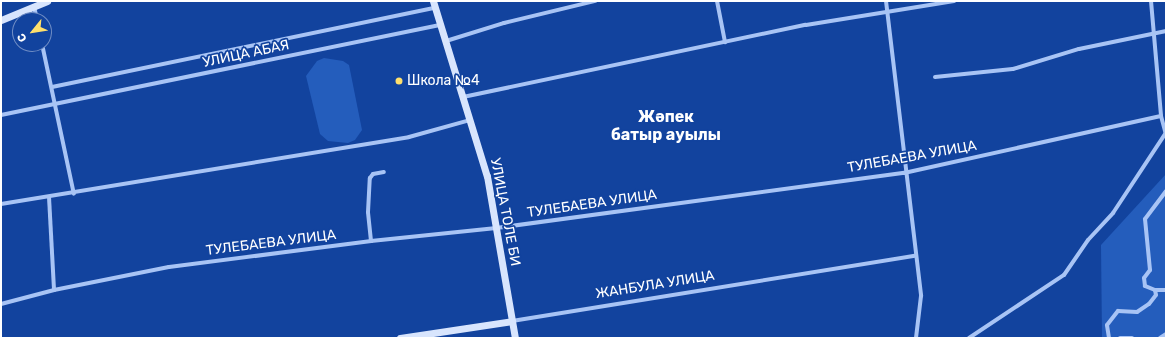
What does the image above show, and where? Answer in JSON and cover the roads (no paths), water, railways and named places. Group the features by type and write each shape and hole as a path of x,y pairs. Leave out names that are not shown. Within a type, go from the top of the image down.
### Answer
{"main road":[{"path":"1,20 47,1"},
{"name":"УЛИЦА ТОЛЕ БИ","path":"434,5 487,176 515,338"},
{"name":"ЖАНБУЛА УЛИЦА","path":"400,338 512,322"}],"street":[{"path":"562,1 564,7"},
{"path":"446,41 564,7 595,1"},
{"path":"717,1 725,42"},
{"path":"886,1 904,173 921,296 916,338"},
{"path":"463,97 725,42 954,1"},
{"path":"969,338 1064,275 1088,240 1114,213 1166,135 1161,116 1151,1"},
{"name":"УЛИЦА АБАЯ","path":"52,87 434,5"},
{"path":"34,6 35,12"},
{"name":"УЛИЦА АБАЯ","path":"1,115 56,105 440,25"},
{"path":"935,77 1014,69 1078,49 1154,32 1166,31"},
{"path":"44,52 74,194"},
{"name":"ТУЛЕБАЕВА УЛИЦА","path":"1,304 54,290 169,267 371,241 496,228 904,173 1161,116"},
{"path":"1,204 74,194 409,137 470,120"},
{"path":"371,241 368,212 370,178 373,174 384,172"},
{"path":"1166,191 1144,219 1150,270 1144,278 1145,286 1155,290 1166,290"},
{"path":"50,197 54,290"},
{"name":"ЖАНБУЛА УЛИЦА","path":"512,322 915,256"},
{"path":"1110,338 1107,325 1118,310 1137,312 1149,304 1156,295 1155,290"},
{"path":"1160,338 1166,334"},
{"path":"1120,338 1132,338"}],"place":[{"name":"Школа №4","path":"399,81"}],"district":[{"name":"Жәпек батыр ауылы","path":"666,126"}]}
